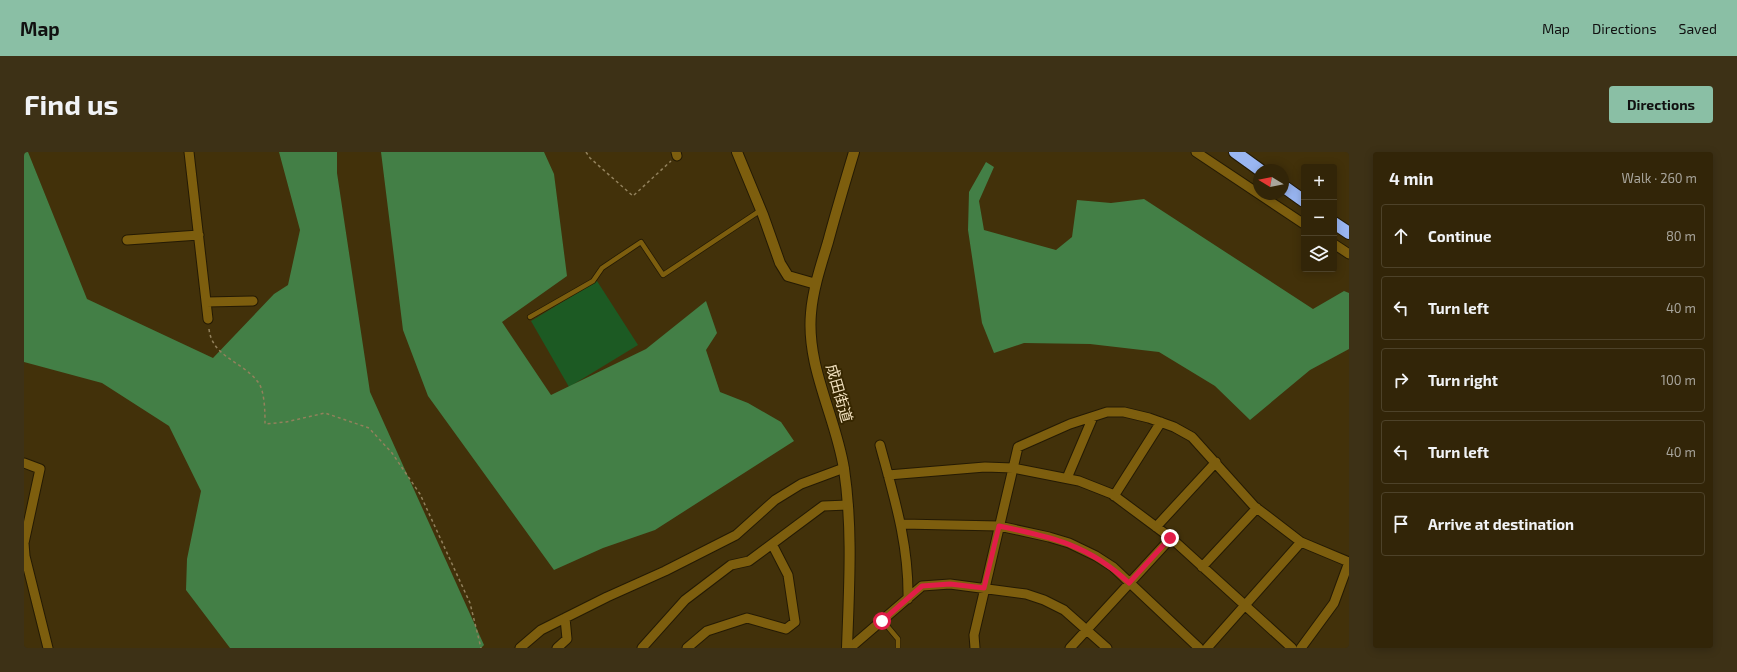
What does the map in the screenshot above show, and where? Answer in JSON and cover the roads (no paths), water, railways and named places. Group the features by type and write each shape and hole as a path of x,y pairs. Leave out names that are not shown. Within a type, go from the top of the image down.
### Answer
{"highway":[{"path":"1235,152 1253,165"},
{"path":"1289,190 1303,200"},
{"path":"1337,224 1349,233"}],"street":[{"path":"189,152 208,319"},
{"path":"737,152 761,210 780,263 788,276 816,284"},
{"name":"成田街道","path":"847,648 850,575 848,505 844,468 835,428 819,380 811,339 811,313 816,284 854,152"},
{"path":"1196,152 1301,222"},
{"path":"127,240 198,235"},
{"path":"1337,246 1349,254"},
{"path":"206,302 253,301"},
{"path":"975,648 974,635 984,588 1018,447 1070,424 1107,412 1124,412 1161,422 1192,437 1257,508 1301,542 1349,562 1334,603 1301,648"},
{"path":"1067,478 1093,417"},
{"path":"1114,496 1161,422"},
{"path":"880,445 902,524 909,580 908,599"},
{"path":"1156,527 1216,462"},
{"path":"24,463 40,469 24,543 25,556 48,648"},
{"path":"888,474 985,467 1013,468 1079,481 1114,496 1170,538 1292,648"},
{"path":"520,648 541,630 606,597 665,571 736,535 775,500 801,484 844,468"},
{"path":"642,648 685,600 731,565 749,561 823,506 848,505"},
{"path":"1202,566 1257,508"},
{"path":"902,524 999,526 1049,537 1069,544 1096,556 1113,567 1199,648"},
{"path":"1070,648 1170,538"},
{"path":"1207,648 1301,542"},
{"path":"687,648 707,631 747,618 786,629 795,622 788,575 772,544"},
{"path":"850,648 922,586 950,584 1026,594 1044,600 1064,610 1108,648"},
{"path":"557,648 567,638 565,618"}],"lane":[{"path":"530,317 593,281 602,268 641,242 663,274 761,210"},
{"path":"882,621 898,639 898,648"}]}
